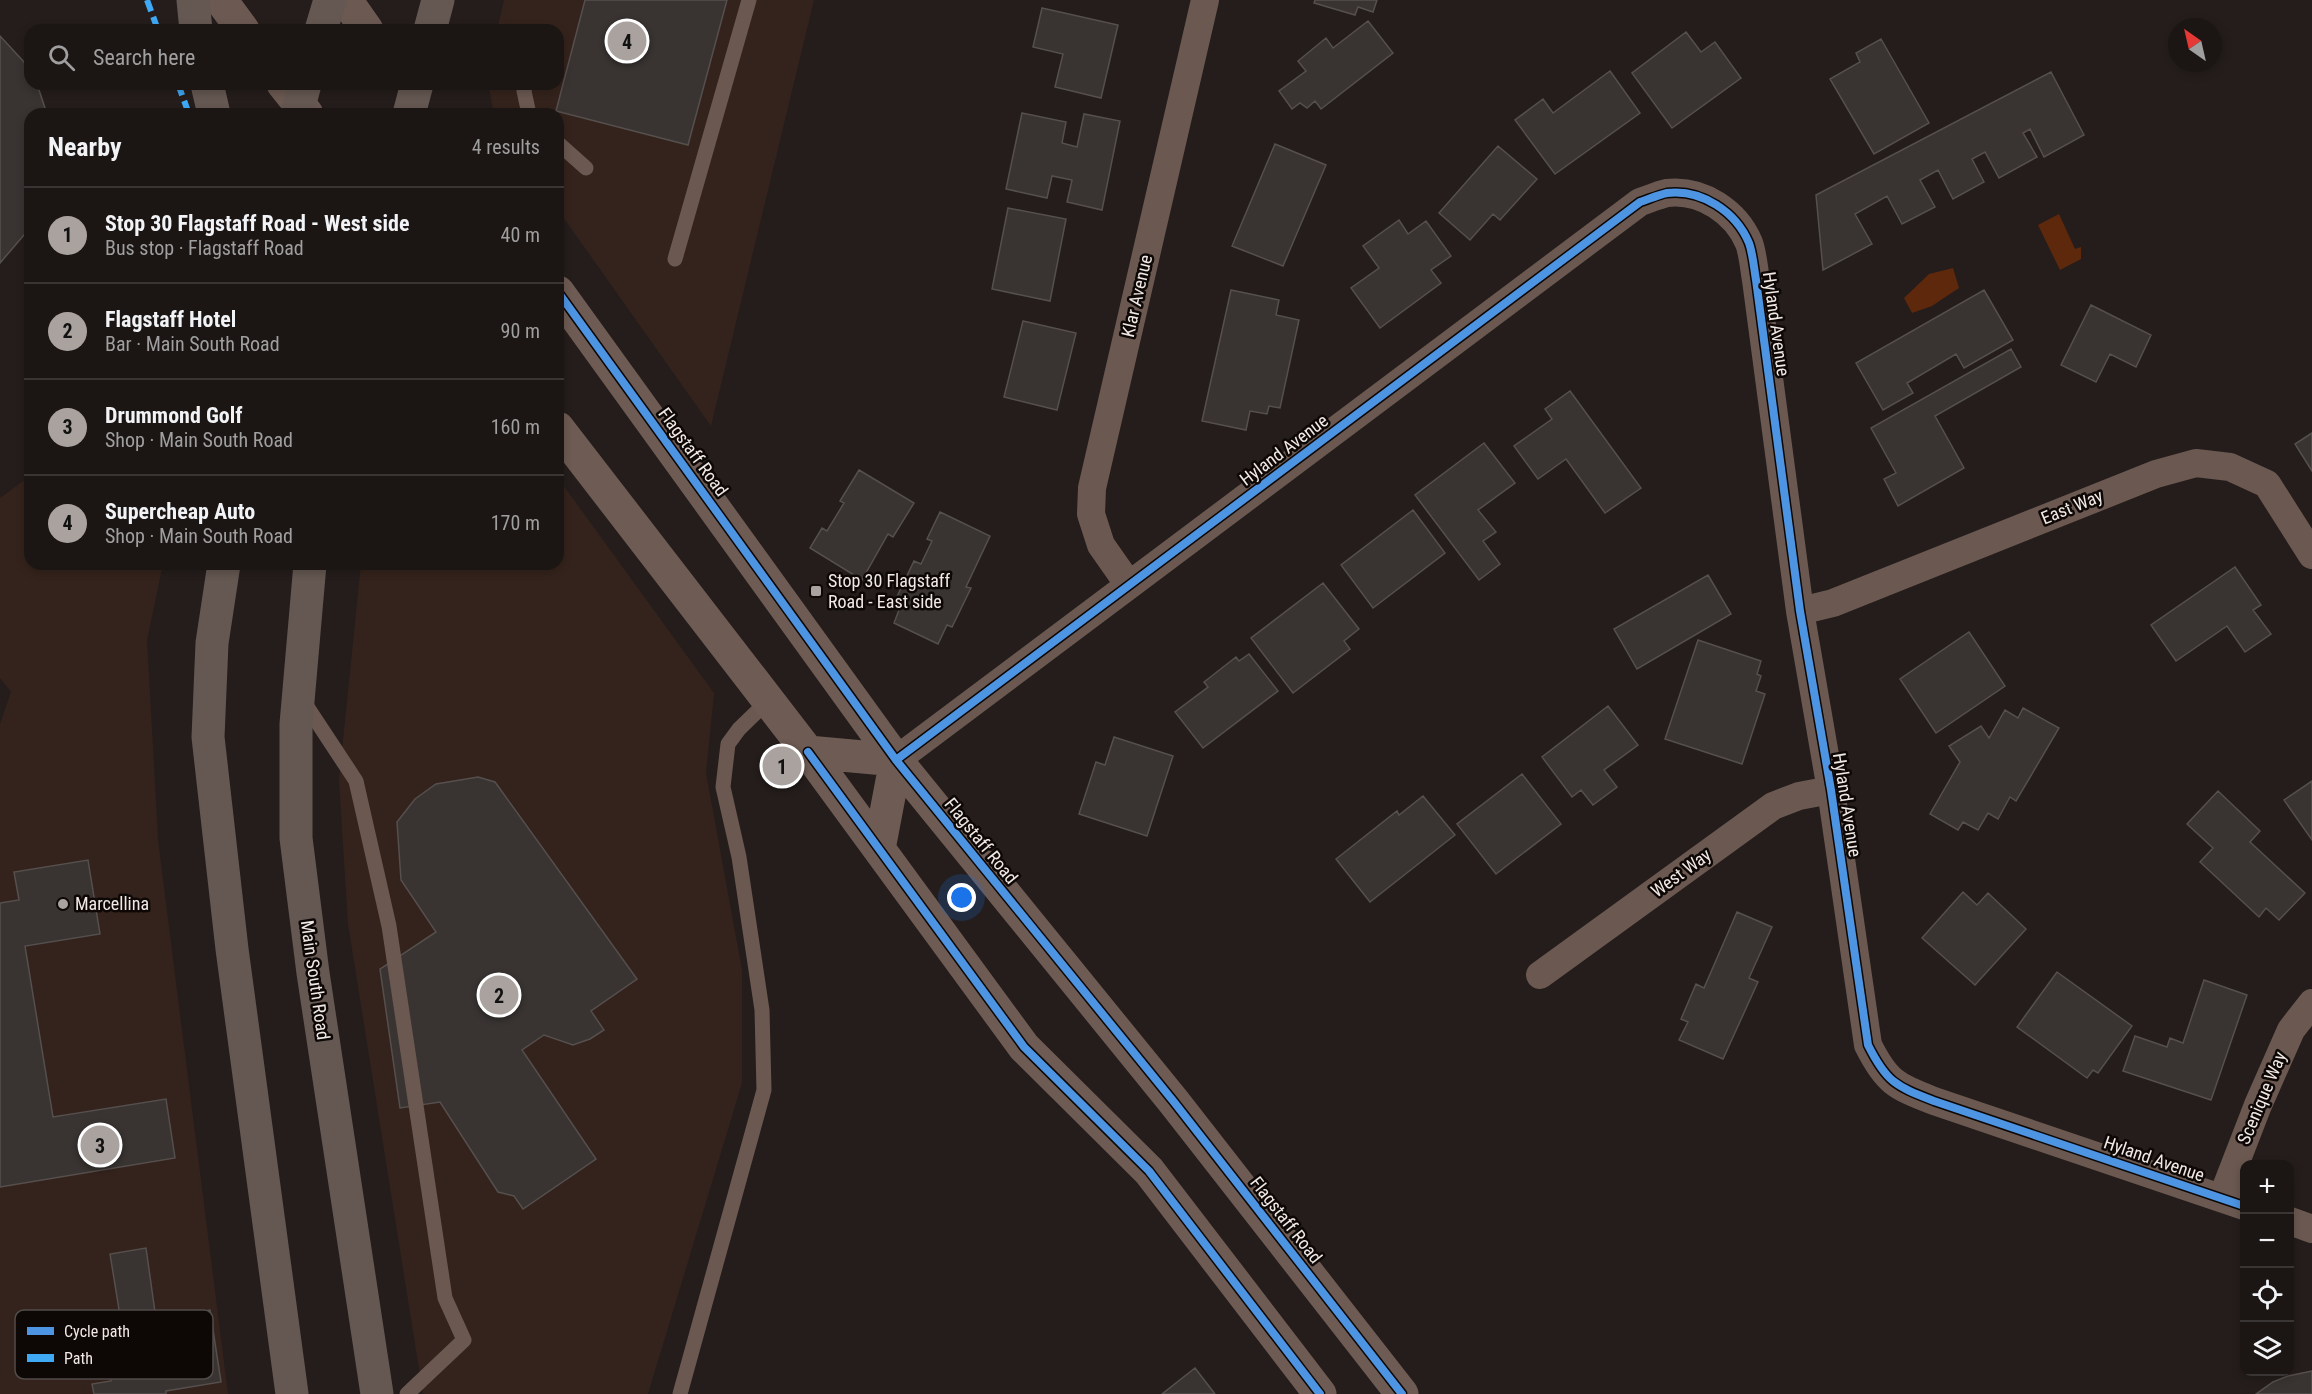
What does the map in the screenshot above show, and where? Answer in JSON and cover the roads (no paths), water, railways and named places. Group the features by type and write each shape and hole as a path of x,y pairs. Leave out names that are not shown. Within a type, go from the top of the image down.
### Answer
{"highway":[{"path":"193,0 195,24"},
{"path":"323,24 330,0"},
{"path":"432,24 438,0"},
{"path":"208,90 213,108"},
{"path":"223,570 212,643 208,737 232,949 292,1394"},
{"name":"Main South Road","path":"309,570 296,724 296,838 313,973 377,1394"}],"main road":[{"path":"221,0 239,24"},
{"path":"346,0 363,24"},
{"name":"Flagstaff Road","path":"564,300 896,760 1174,1102 1402,1394"},
{"path":"564,436 767,702 808,752 1024,1047 1149,1171 1320,1394"},
{"path":"808,752 896,760 879,849"}],"street":[{"name":"Klar Avenue","path":"1129,585 1101,545 1091,514 1092,488 1205,0"},
{"name":"Hyland Avenue","path":"896,760 1640,202 1667,193 1694,195 1719,205 1735,222 1749,244 1756,280 1800,611 1831,790 1868,1045 1880,1068 1899,1087 1934,1101 2233,1202"},
{"name":"East Way","path":"1800,611 1833,603 2156,474 2196,463 2230,467 2266,484 2312,555"},
{"name":"West Way","path":"1540,975 1773,806 1799,796 1831,790"},
{"name":"Scenique Way","path":"2233,1202 2258,1105 2291,1030 2312,1003"},
{"path":"2294,1223 2312,1229"}],"lane":[{"path":"675,259 749,0"},
{"path":"524,90 528,108"},
{"path":"564,148 586,168"},
{"path":"298,693 356,782 389,926 445,1298 464,1340 407,1394"},
{"path":"680,1394 764,1090 762,1010 739,857 723,787 728,744 739,729 767,702"}],"place":[{"name":"Supercheap Auto","path":"627,41"},
{"name":"Stop 30 Flagstaff Road - East side","path":"816,591"},
{"name":"Stop 30 Flagstaff Road - West side","path":"782,766"},
{"name":"Marcellina","path":"63,904"},
{"name":"Flagstaff Hotel","path":"499,995"},
{"name":"Drummond Golf","path":"100,1145"}]}
